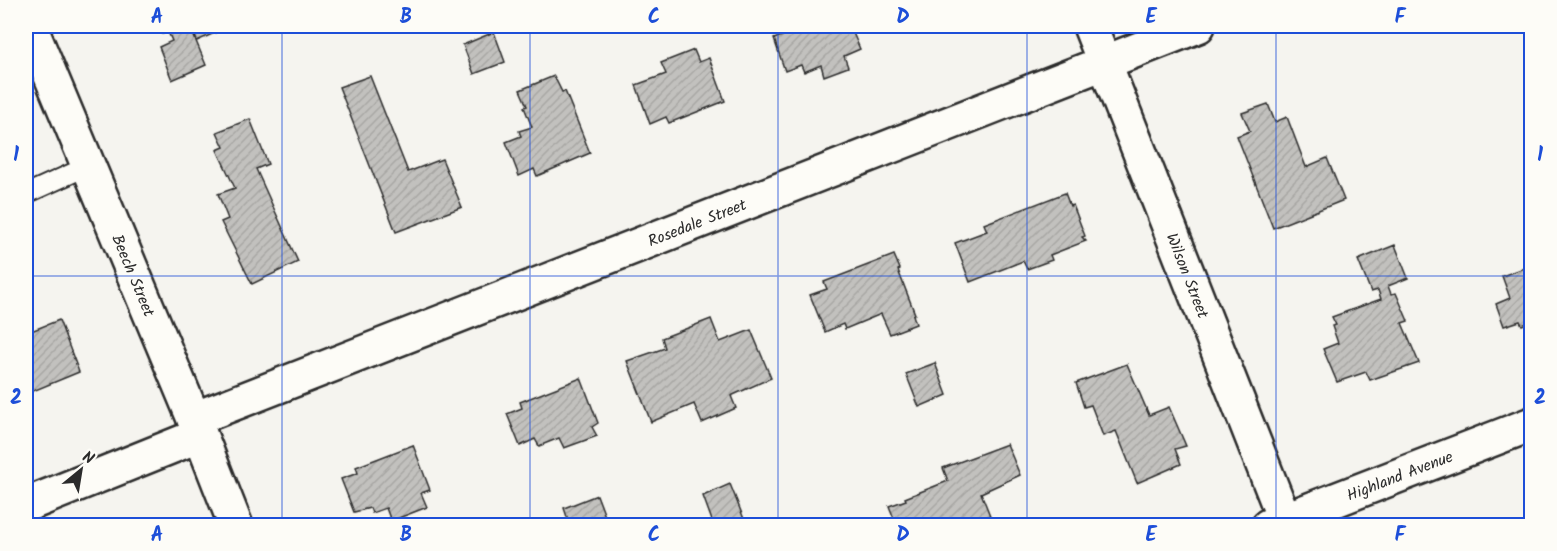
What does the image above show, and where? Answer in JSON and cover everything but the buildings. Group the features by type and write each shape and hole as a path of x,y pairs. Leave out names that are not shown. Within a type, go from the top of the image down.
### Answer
{"street":[{"name":"Beech Street","path":"30,26 236,525"},
{"name":"Wilson Street","path":"1090,26 1280,523"},
{"name":"Rosedale Street","path":"26,505 197,427 1198,26"},
{"name":"Highland Avenue","path":"1280,523 1532,424"}],"lane":[{"path":"26,194 88,166"}]}
